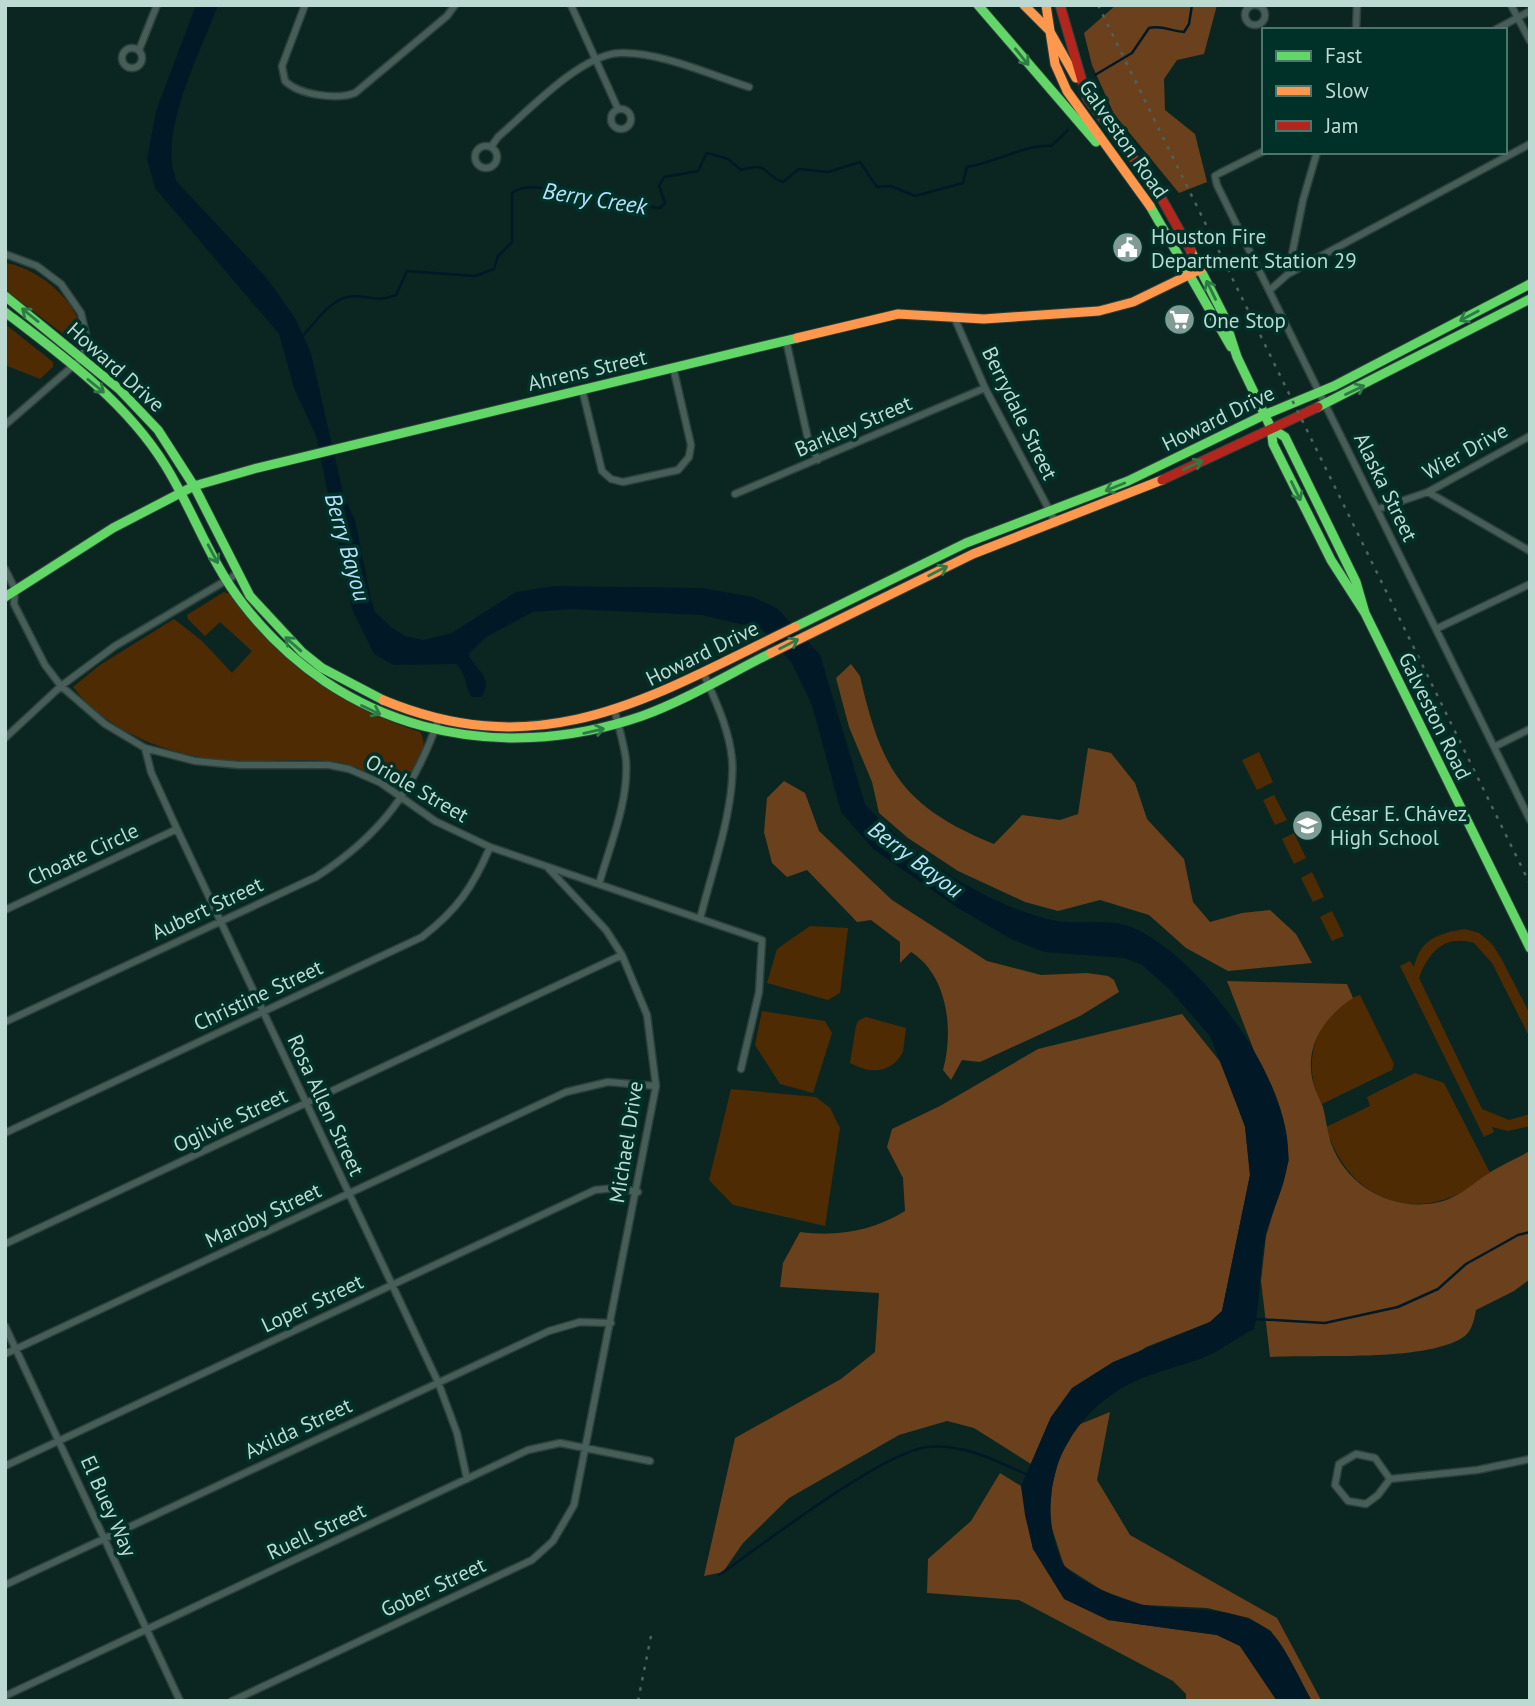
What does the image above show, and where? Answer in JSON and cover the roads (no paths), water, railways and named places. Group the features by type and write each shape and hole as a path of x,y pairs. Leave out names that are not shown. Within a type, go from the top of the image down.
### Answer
{"main road":[{"path":"978,5 1130,180"},
{"path":"1024,5 1049,30 1087,98"},
{"name":"Galveston Road","path":"1046,5 1055,64 1067,91 1165,230 1213,322 1237,357"},
{"name":"Galveston Road","path":"1060,5 1087,98 1154,185 1178,224 1223,314 1237,357 1271,428 1272,444 1324,545 1366,613 1530,948"},
{"path":"1165,230 1178,224"},
{"name":"Ahrens Street","path":"5,597 106,532 194,486 582,389 906,313 922,312 955,318 1089,312 1131,303 1201,269"},
{"name":"Howard Drive","path":"5,296 119,389 158,430 194,486 250,596 285,637 322,668 381,700 439,718 492,727 524,728 562,725 615,712 749,650 966,542 1147,472 1318,391 1530,284"},
{"path":"1510,294 1517,306"},
{"name":"Howard Drive","path":"5,312 106,395 141,431 182,493 227,580 281,650 336,692 377,713 435,731 525,741 551,739 618,725 708,684 972,554 1153,484 1382,377 1530,299"},
{"name":"Galveston Road","path":"1271,428 1284,437 1356,582 1366,613"},
{"path":"1147,472 1153,484"},
{"path":"1324,545 1335,540"},
{"path":"966,542 972,554"},
{"path":"871,589 877,602"},
{"path":"336,692 344,681"},
{"path":"524,728 525,741"}],"street":[{"path":"139,50 157,5"},
{"path":"305,5 282,66 285,82 295,89 345,97 355,93 447,16 455,5"},
{"path":"571,5 618,109"},
{"path":"1264,10 1274,5"},
{"path":"1356,28 1357,5"},
{"path":"1511,5 1530,41"},
{"path":"1499,28 1530,11"},
{"path":"491,147 498,137 567,79 595,60 618,52 652,57 749,87"},
{"path":"1270,290 1288,274 1530,144"},
{"name":"Alaska Street","path":"1262,152 1216,176 1217,185 1530,820"},
{"path":"1288,274 1303,200 1316,154"},
{"path":"5,254 37,267 61,284 81,313 87,339 82,358 5,425"},
{"name":"Berrydale Street","path":"955,318 985,388 1056,523"},
{"path":"786,340 808,439 818,460"},
{"path":"582,389 602,471 611,479 623,482 678,470 689,457 691,445 673,368"},
{"name":"Barkley Street","path":"735,494 985,388"},
{"name":"Wier Drive","path":"1378,509 1428,492 1530,436"},
{"path":"1428,492 1530,551"},
{"name":"Oriole Street","path":"5,569 15,589 14,604 19,615 46,665 61,686 105,724 145,748 195,761 329,765 366,775 435,821 490,847 762,940 764,949 758,992 741,1069"},
{"path":"5,738 61,686 115,646 237,574"},
{"path":"1436,629 1530,583"},
{"path":"700,919 732,784 728,738 703,672"},
{"path":"599,884 621,809 626,776 615,712"},
{"name":"Aubert Street","path":"5,1022 316,877 342,860 402,797 420,769 439,718"},
{"path":"1494,747 1530,729"},
{"name":"Rosa Allen Street","path":"145,748 151,772 219,921 438,1382 457,1433 467,1479"},
{"name":"Choate Circle","path":"5,910 177,829"},
{"name":"Christine Street","path":"5,1133 422,937 452,915 477,878 490,847"},
{"name":"Michael Drive","path":"549,869 606,930 622,955 647,1015 656,1086 638,1192 586,1447"},
{"name":"Ogilvie Street","path":"5,1244 622,955"},
{"name":"Maroby Street","path":"5,1354 566,1092 608,1082 656,1086"},
{"name":"Loper Street","path":"5,1466 596,1190 616,1188 638,1192"},
{"name":"Axilda Street","path":"5,1585 549,1331 580,1322 611,1323"},
{"name":"El Buey Way","path":"5,1326 180,1701"},
{"name":"Ruell Street","path":"5,1696 528,1450 560,1443 650,1461"},
{"name":"Gober Street","path":"232,1701 532,1560 552,1541 574,1506 586,1447"},
{"path":"1390,1479 1378,1461 1361,1453 1342,1460 1335,1479 1340,1495 1360,1504 1374,1500 1390,1479 1477,1470 1530,1459"}],"water":[{"name":"Berry Bayou","path":"196,5 218,5 176,118 172,163 177,182 266,277 295,318 311,353 344,497 355,520 375,612 405,636 423,640 452,633 516,592 554,586 702,588 753,597 778,609 820,655 865,804 883,823 953,877 1005,904 1057,921 1122,924 1158,942 1185,964 1212,992 1237,1024 1275,1093 1285,1127 1288,1158 1285,1177 1266,1234 1254,1329 1203,1358 1131,1383 1098,1406 1077,1428 1062,1454 1053,1483 1051,1523 1057,1550 1064,1565 1078,1577 1101,1590 1144,1605 1237,1615 1267,1629 1285,1651 1312,1701 1277,1701 1240,1646 1217,1635 1108,1620 1064,1599 1033,1549 1025,1515 1021,1486 1051,1417 1072,1388 1113,1362 1210,1322 1222,1311 1250,1175 1245,1126 1210,1036 1168,988 1141,964 1124,958 1044,952 1011,939 958,908 873,849 841,812 812,705 791,662 762,629 701,615 571,609 533,612 486,637 468,654 485,679 485,690 481,697 472,697 462,671 456,664 394,665 374,654 352,609 316,436 294,388 279,334 155,188 147,159 156,111"}],"waterway":[{"name":"Berry Creek","path":"1095,75 1132,53 1149,28 1184,32 1189,24 1192,5"},
{"name":"Berry Creek","path":"301,338 322,314 340,299 353,296 382,299 396,295 407,271 475,276 494,269 498,256 512,242 512,193 520,189 548,189 585,198 614,199 660,208 665,203 659,186 664,177 698,171 707,153 728,159 741,170 761,168 783,182 799,169 828,172 860,162 877,187 891,186 915,196 963,183 967,167 1031,148 1051,146 1068,130"},
{"path":"1255,1319 1325,1323 1398,1307 1438,1289 1466,1264 1518,1235 1530,1232"},
{"path":"719,1575 822,1502 908,1452 928,1447 955,1448 981,1455 1030,1476"}],"railway":[{"path":"1098,5 1530,884"},
{"path":"638,1701 651,1636"}],"place":[{"name":"Houston Fire Department Station 29","path":"1128,248"},
{"name":"One Stop","path":"1180,320"},
{"name":"César E. Chávez High School","path":"1307,825"}]}
